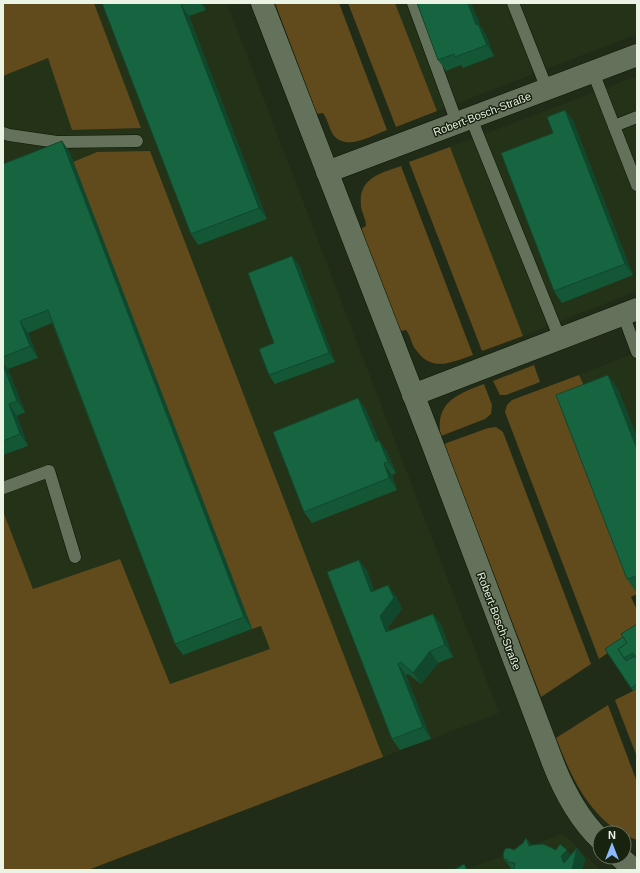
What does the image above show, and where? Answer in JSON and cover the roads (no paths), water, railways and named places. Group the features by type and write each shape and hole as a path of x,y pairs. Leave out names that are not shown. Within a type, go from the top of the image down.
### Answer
{"street":[{"name":"Robert-Bosch-Straße","path":"262,3 558,778 577,814 592,830"},
{"name":"Robert-Bosch-Straße","path":"327,172 637,55"},
{"path":"413,395 630,312"}],"lane":[{"path":"412,3 560,339"},
{"path":"513,3 547,89"},
{"path":"593,72 637,185"},
{"path":"614,126 637,117"},
{"path":"3,133 57,142 137,141"},
{"path":"630,312 637,352"},
{"path":"3,488 49,471 75,557"}]}
